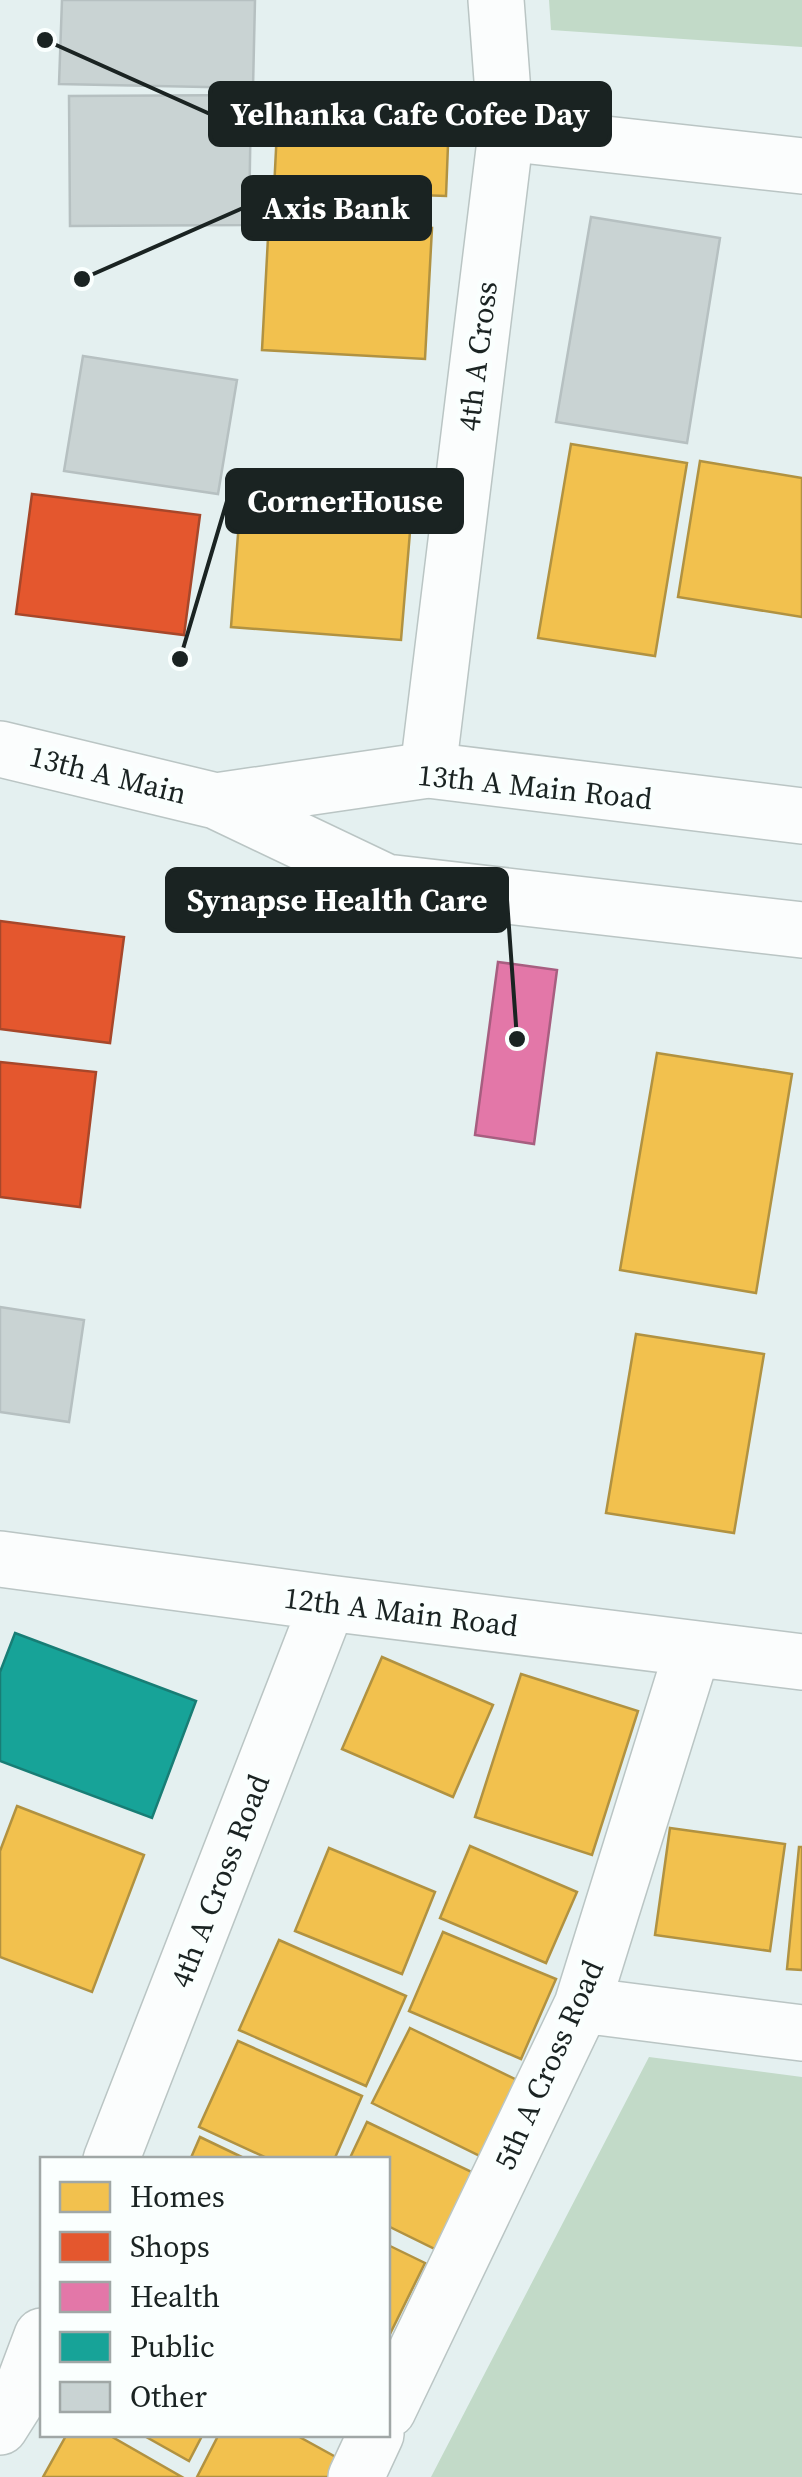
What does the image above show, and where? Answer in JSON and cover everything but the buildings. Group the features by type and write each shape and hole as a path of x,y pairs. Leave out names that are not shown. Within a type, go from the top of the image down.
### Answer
{"street":[{"name":"4th A Cross","path":"428,770 506,133 496,0"},
{"path":"506,133 802,166"},
{"name":"13th A Main","path":"0,748 216,801"},
{"name":"13th A Main Road","path":"216,801 428,770 802,816"},
{"path":"216,801 386,882 802,930"},
{"name":"12th A Main Road","path":"0,1558 802,1662"},
{"name":"4th A Cross Road","path":"113,2157 328,1603"},
{"name":"5th A Cross Road","path":"390,2406 582,2005 694,1648"},
{"path":"582,2005 802,2033"},
{"path":"0,2427 19,2396 40,2341"},
{"path":"356,2477 375,2437"}],"green space":[{"path":"549,0 802,0 802,47 551,30"},
{"path":"649,2057 802,2077 802,2477 431,2477"}],"place":[{"name":"Yelhanka Cafe Cofee Day","path":"45,40"},
{"name":"Axis Bank","path":"82,279"},
{"name":"CornerHouse","path":"180,659"},
{"name":"Synapse Health Care","path":"517,1039"}]}
